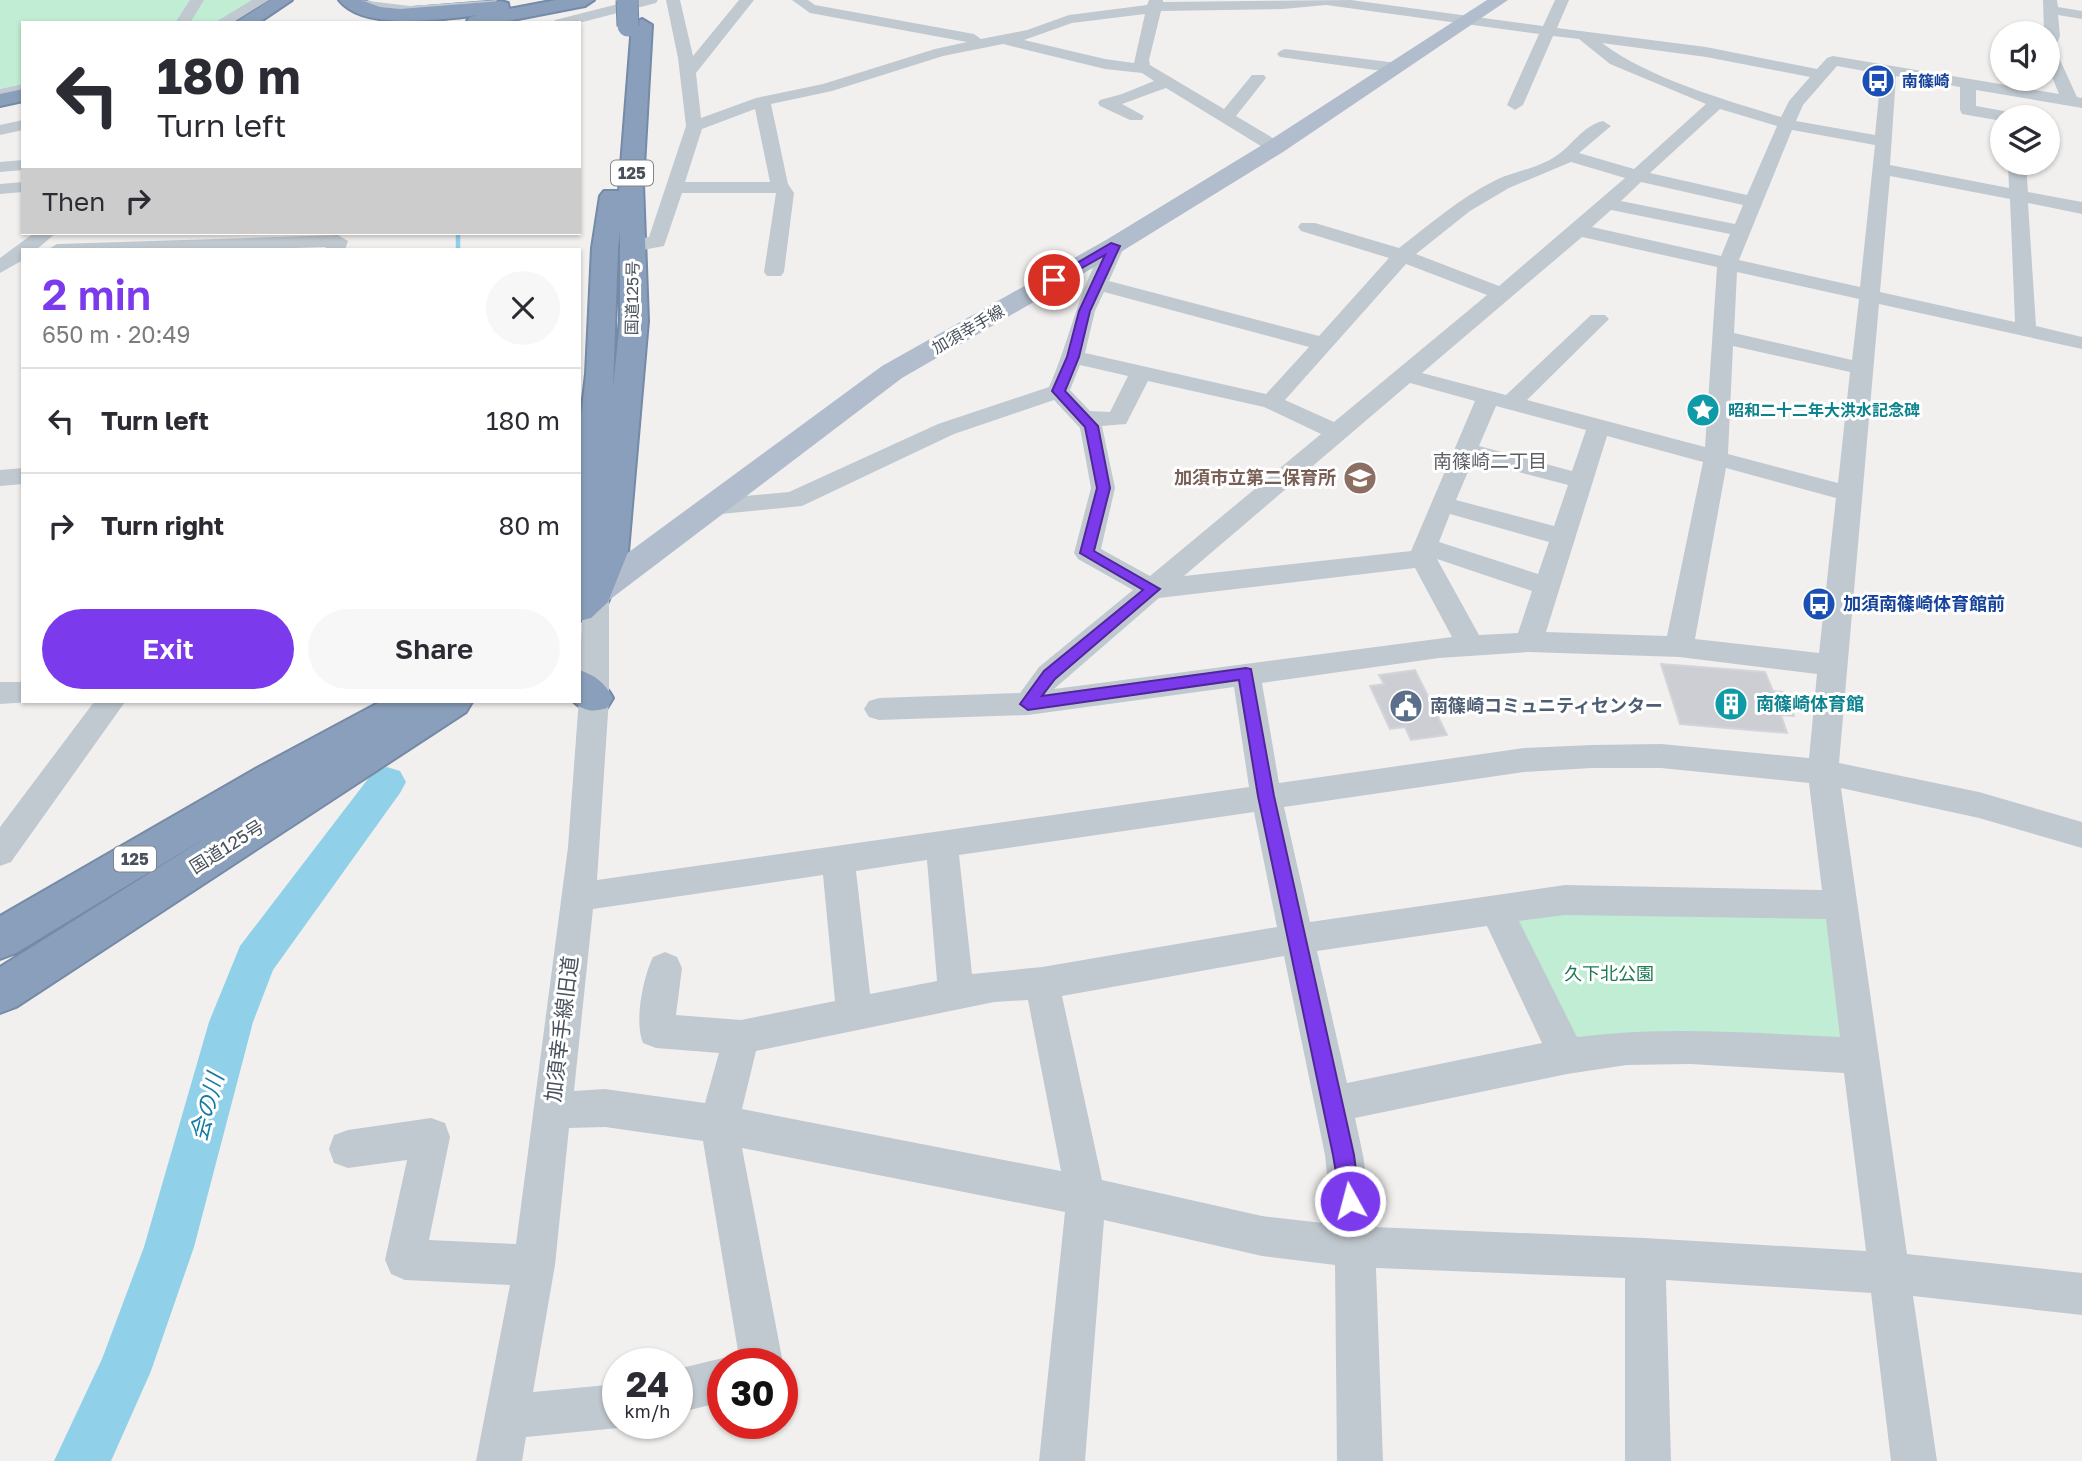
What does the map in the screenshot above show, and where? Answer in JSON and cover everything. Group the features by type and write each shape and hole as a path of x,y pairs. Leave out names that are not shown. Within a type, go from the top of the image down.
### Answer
{"highway":[{"path":"348,0 357,7 376,13 403,15 536,0"},
{"path":"476,21 584,0"},
{"path":"535,21 617,0"},
{"name":"国道125号","path":"626,0 635,26"},
{"name":"国道125号","path":"585,601 583,554 600,374 631,184 635,26 641,0"},
{"path":"427,21 495,3"},
{"path":"251,21 284,12"},
{"path":"0,100 21,95"},
{"path":"0,107 21,102"},
{"path":"0,118 21,114"},
{"path":"581,408 583,387 619,247"},
{"name":"国道125号","path":"585,601 611,552 616,514 634,321 619,247"},
{"path":"271,779 372,703"},
{"name":"国道125号","path":"0,939 271,779 411,703"},
{"name":"国道125号","path":"0,992 451,703"}],"main road":[{"name":"加須幸手線","path":"585,601 892,372 1115,246 1275,147 1499,0"},
{"path":"616,514 618,525 624,532 639,535 684,528"}],"street":[{"path":"183,21 197,0"},
{"path":"225,21 262,0"},
{"path":"368,0 383,7 409,9 495,3"},
{"path":"568,21 651,0"},
{"path":"619,247 657,242 694,126 688,72 673,0"},
{"path":"688,72 747,0"},
{"path":"799,0 810,9 985,41"},
{"path":"1515,105 1563,0"},
{"path":"694,126 762,102 826,88 911,60 985,41 1031,34 1081,16 1155,5 1263,7 1325,1 1706,52 1823,75"},
{"path":"1145,69 1141,60 1155,5"},
{"path":"2051,5 2082,15"},
{"path":"1585,37 1616,61 1717,103 2021,197 2082,208"},
{"path":"1002,39 1105,64 1145,69 1275,147"},
{"path":"1285,54 1397,68"},
{"path":"1679,647 1716,458 1727,264 1795,104 1833,61 1990,87"},
{"path":"1889,70 1883,156 1847,493 1823,771 1914,1461"},
{"path":"2060,75 2082,79"},
{"path":"1226,118 1258,78"},
{"path":"2060,79 2076,102"},
{"path":"1136,116 1106,103 1127,98 1165,82"},
{"path":"1968,84 1968,110 1990,114"},
{"path":"0,94 21,89"},
{"path":"2012,105 2013,91 2076,102"},
{"path":"1119,126 1182,92"},
{"path":"762,102 779,183 777,188"},
{"path":"1028,704 1049,675 1578,230 1717,103"},
{"path":"0,130 21,125"},
{"path":"1271,402 1403,256 1463,207 1503,184 1563,160 1575,146 1603,126"},
{"path":"1568,155 1638,176 1755,202"},
{"path":"0,167 21,165"},
{"path":"2018,175 2026,331"},
{"path":"0,189 21,187"},
{"path":"675,187 785,189 774,272"},
{"path":"1608,204 1742,232"},
{"path":"1308,227 1403,256 1502,294"},
{"path":"1578,230 2082,343"},
{"path":"24,248 43,235"},
{"path":"119,248 338,241 336,248"},
{"path":"711,507 793,500 946,429 1058,391 1073,357 1085,311 1115,246"},
{"path":"0,267 18,252"},
{"path":"1096,284 1324,344"},
{"path":"1470,645 1423,552 1442,503 1465,450 1500,400 1598,319"},
{"path":"1723,337 1860,368"},
{"path":"1073,357 1271,402 1336,432"},
{"path":"1084,418 1118,419 1141,372"},
{"path":"1405,375 1847,493"},
{"path":"1058,391 1091,426 1103,488 1087,553 1153,589 1423,552 1546,586"},
{"path":"1529,642 1599,426"},
{"path":"1465,450 1581,481"},
{"path":"0,478 21,476"},
{"path":"1442,503 1563,537"},
{"name":"加須幸手線旧道","path":"499,1461 534,1265 579,897 587,691 585,601"},
{"path":"879,709 1028,704 1470,645 1529,642 1679,647 1831,665"},
{"path":"1246,673 1266,796 1344,1155 1355,1247 1360,1461"},
{"path":"0,693 21,693"},
{"path":"0,852 109,703"},
{"path":"579,897 1524,760 1591,757 1659,756 1823,771 1983,805 2082,835"},
{"path":"942,846 956,993"},
{"path":"838,858 854,1015"},
{"path":"665,968 656,1031 741,1037 956,993 1042,983 1296,939 1565,900 1840,905"},
{"path":"1496,909 1567,1056"},
{"path":"1042,983 1086,1196 1062,1461"},
{"path":"741,1037 719,1124 758,1348"},
{"path":"1332,1104 1567,1056 1627,1048 1690,1047 1861,1056"},
{"path":"552,1110 605,1108 719,1124 1086,1196 1262,1236 1355,1247 1645,1258 1888,1273 2082,1294"},
{"path":"348,1149 431,1138 405,1260 534,1265"},
{"path":"1645,1258 1648,1461"},
{"path":"507,1418 602,1408"}],"green space":[{"path":"0,0 258,0 220,21 21,21 21,84 0,89"},
{"name":"久下北公園","path":"1555,909 1817,912 1829,922 1844,1037 1835,1042 1577,1042 1512,918"}],"building":[{"name":"南篠崎体育館","path":"1661,664 1765,672 1773,691 1784,692 1794,716 1781,715 1787,733 1680,724"},
{"name":"南篠崎コミュニティセンター","path":"1415,670 1447,735 1411,740 1405,727 1390,729 1370,686 1384,684 1379,675"}],"waterway":[{"path":"458,235 458,248"},
{"name":"会の川","path":"82,1461 124,1371 169,1247 231,1022 255,960 387,782"}],"place":[{"name":"南篠崎","path":"1878,81"},
{"name":"昭和二十二年大洪水記念碑","path":"1703,410"},
{"name":"加須市立第二保育所","path":"1360,478"},
{"name":"加須南篠崎体育館前","path":"1819,604"},
{"name":"南篠崎体育館","path":"1731,704"},
{"name":"南篠崎コミュニティセンター","path":"1406,706"}],"district":[{"name":"南篠崎二丁目","path":"1490,461"}],"route":[{"path":"1054,280 1115,246 1085,311 1073,357 1058,391 1091,426 1103,488 1087,553 1153,589 1049,675 1028,704 1246,673 1266,796 1344,1155 1350,1201"}]}
